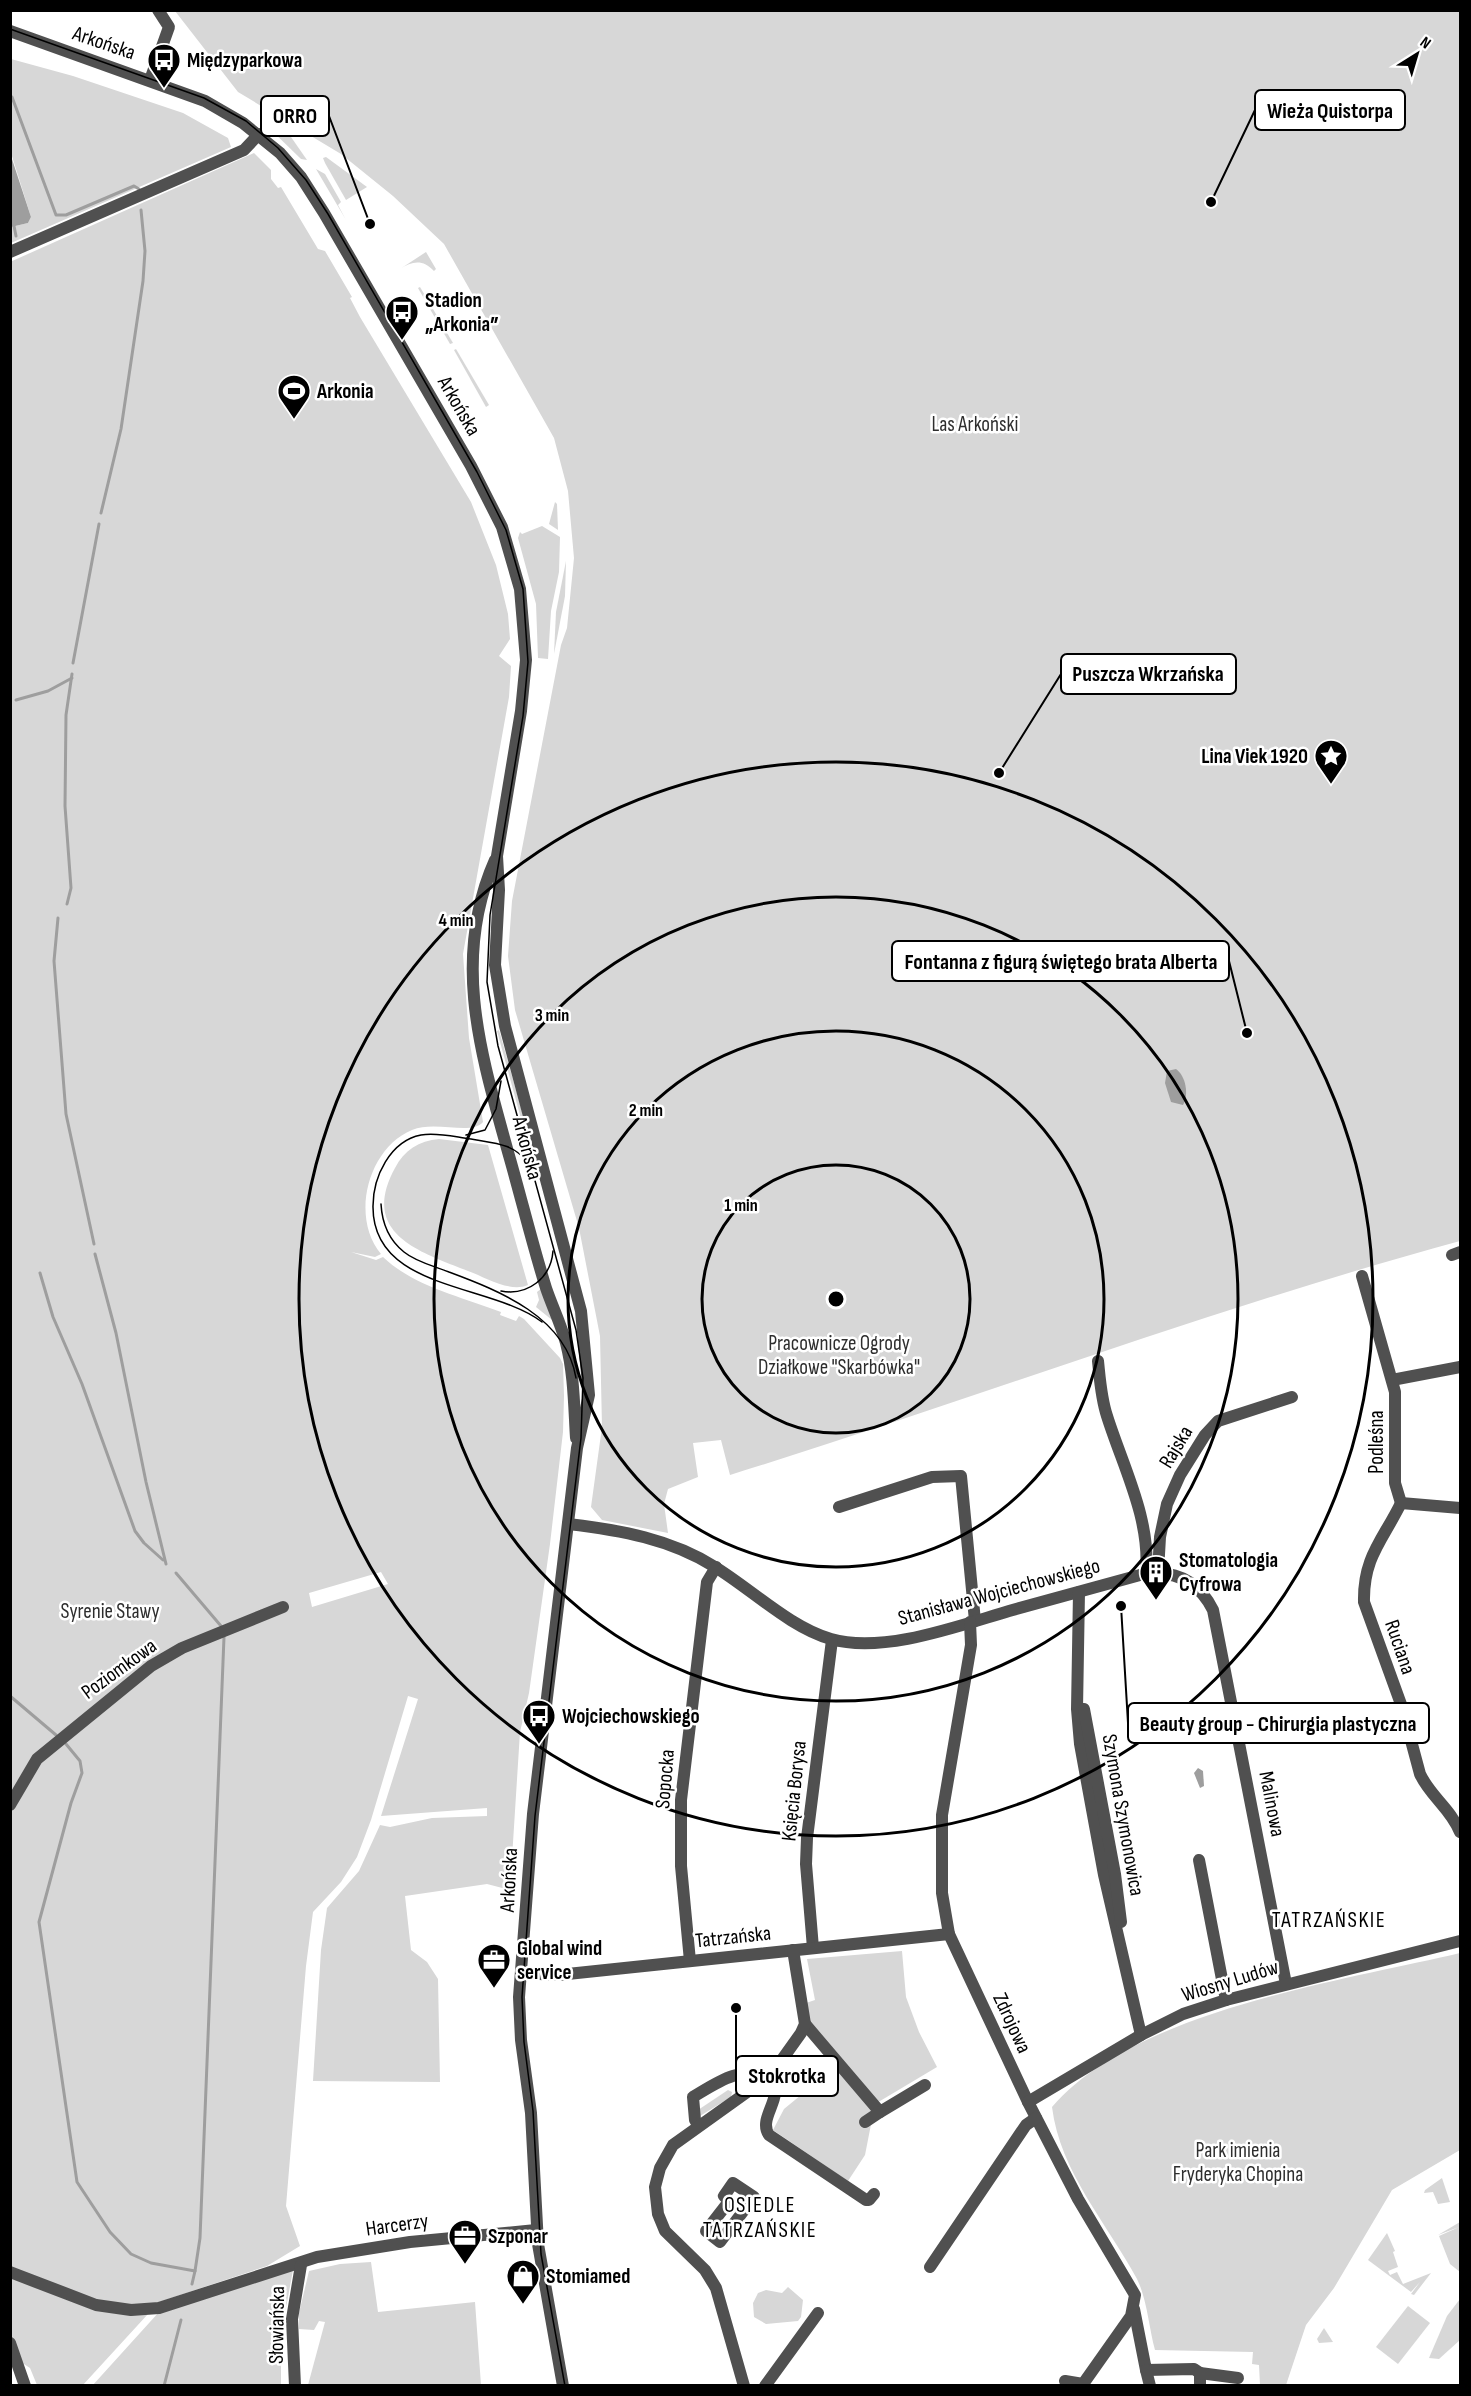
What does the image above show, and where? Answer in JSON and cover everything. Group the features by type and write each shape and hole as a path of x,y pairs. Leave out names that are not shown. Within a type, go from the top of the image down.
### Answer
{"street":[{"name":"Arkońska","path":"150,80 169,27 158,10"},
{"name":"Arkońska","path":"10,31 214,105 259,134 289,163 317,202 471,466 507,543 522,603 526,660 521,711 497,856 499,890 495,951 501,1009 573,1272 583,1320 589,1395 577,1448 533,1814 521,1973 520,2025 531,2113 536,2230 542,2281 563,2385"},
{"path":"10,252 242,150 259,134"},
{"name":"Arkońska","path":"497,856 484,886 475,936 472,984 476,1024 486,1073 540,1267 565,1342 572,1375 577,1448"},
{"name":"Podleśna","path":"1362,1276 1392,1380 1396,1402 1395,1483 1401,1503"},
{"name":"Rajska","path":"1098,1361 1106,1416 1128,1470 1152,1573"},
{"name":"Podleśna","path":"1392,1380 1461,1366"},
{"name":"Rajska","path":"1152,1573 1167,1504 1180,1475 1205,1435 1218,1421 1292,1397"},
{"name":"Zdrojowa","path":"839,1507 932,1477 961,1476 972,1622 971,1644 942,1815 942,1893 950,1934 1036,2118 1089,2219 1133,2289 1134,2309 1150,2385"},
{"path":"1401,1503 1461,1508"},
{"name":"Ruciana","path":"1401,1503 1371,1554 1364,1584 1364,1602 1402,1707 1420,1774 1425,1785 1455,1819 1461,1832"},
{"name":"Stanisława Wojciechowskiego","path":"568,1524 656,1540 682,1549 716,1568 809,1631 832,1640 880,1641 929,1633 1152,1573 1179,1576"},
{"name":"Sopocka","path":"690,1961 681,1866 681,1800 707,1582 716,1568"},
{"name":"Malinowa","path":"1179,1576 1198,1588 1213,1610 1286,1984"},
{"name":"Szymona Szymonowica","path":"1079,1592 1079,1690 1115,1874 1122,1926 1120,1948 1141,2035"},
{"name":"Poziomkowa","path":"10,1804 37,1759 151,1666 182,1648 283,1606"},
{"name":"Księcia Borysa","path":"813,1948 806,1864 807,1838 832,1640"},
{"path":"1199,1860 1226,2000"},
{"name":"Tatrzańska","path":"521,1973 558,1975 950,1934"},
{"name":"Wiosny Ludów","path":"1028,2102 1141,2035 1184,2014 1286,1984 1461,1941"},
{"path":"793,1950 805,2024 880,2112"},
{"path":"744,2385 716,2288 705,2270 665,2231 656,2205 657,2178 664,2158 673,2145 771,2075 805,2024"},
{"path":"698,2125 695,2120 693,2097 732,2075 743,2072 771,2075"},
{"path":"771,2075 776,2083 777,2091 766,2124 769,2134 866,2200 874,2194"},
{"path":"865,2122 925,2085"},
{"path":"930,2267 1026,2125 1036,2118"},
{"path":"733,2182 754,2197 720,2242 706,2231 727,2205 728,2200 724,2196 733,2182"},
{"name":"Harcerzy","path":"10,2272 96,2305 131,2310 159,2308 271,2271 301,2265 317,2257 462,2235 536,2230"},
{"name":"Słowiańska","path":"295,2385 292,2319 301,2265"},
{"path":"1065,2381 1083,2384 1134,2309"},
{"path":"765,2385 818,2313"},
{"path":"10,2343 25,2385"},
{"path":"1146,2370 1194,2369 1200,2379 1238,2378"}],"green space":[{"name":"Las Arkoński","path":"175,11 1460,11 1460,1241 1185,1324 730,1475 721,1440 693,1443 698,1477 668,1489 664,1504 668,1533 602,1520 591,1507 602,1427 600,1336 579,1228 515,1010 508,956 512,901 561,645 567,628 574,558 568,491 554,438 444,244 393,196 341,154 238,92"},
{"path":"11,59 73,76 183,113 228,138 231,147 11,243 11,227 28,223 31,217 11,153"},
{"path":"264,119 291,137 307,160 301,159 264,123"},
{"name":"Syrenie Stawy","path":"254,153 271,170 271,179 278,188 281,187 318,249 325,251 352,297 350,298 360,317 471,502 496,565 508,614 510,639 499,656 511,666 509,697 463,954 469,1038 483,1122 470,1128 421,1127 397,1139 384,1152 368,1185 367,1222 372,1239 381,1254 375,1257 351,1252 376,1260 383,1257 395,1267 423,1283 501,1312 500,1315 516,1321 519,1316 560,1358 563,1364 563,1432 529,1693 520,1732 510,1890 487,1884 405,1896 411,1950 427,1962 438,1979 440,2082 313,2081 321,1950 327,1908 359,1871 380,1825 390,1827 432,1818 487,1816 487,1808 381,1816 418,1699 408,1696 371,1820 357,1857 341,1882 313,1912 306,1966 286,2206 300,2246 267,2266 159,2302 82,2386 37,2385 30,2368 10,2355 10,262","holes":["381,1572 388,1584 312,1607 309,1593"]},
{"path":"326,157 367,187 346,200 325,163 323,158"},
{"path":"316,169 325,174 341,202 338,205 346,220"},
{"path":"426,252 436,269 434,271 426,264 417,262 400,269"},
{"path":"420,287 453,343 450,344 418,288"},
{"path":"456,349 489,405 486,407 454,350"},
{"path":"555,502 557,504 558,530 549,524"},
{"path":"542,526 560,537 559,572 551,611 548,659 538,658 536,604 518,538 520,532 522,534"},
{"path":"566,561 565,596 554,654 556,612"},
{"path":"499,1030 529,1136 526,1137 497,1031"},
{"path":"439,1139 488,1145 528,1285 506,1286 431,1256 400,1237 390,1225 384,1209 386,1191 395,1168 413,1147"},
{"path":"542,1288 552,1320 536,1307 539,1300 537,1292"},
{"path":"902,1951 906,1997 919,2032 937,2067 875,2104 865,2155 848,2181 773,2130 784,2109 840,2063 807,2022 806,2003 815,2000 807,1959"},
{"name":"Park imienia Fryderyka Chopina","path":"1460,1953 1460,2150 1392,2190 1334,2288 1306,2325 1286,2385 1260,2385 1259,2365 1252,2364 1253,2352 1155,2350 1146,2304 1137,2279 1074,2175 1064,2153 1052,2107 1089,2074 1134,2046 1186,2023 1299,1989"},
{"path":"728,2090 732,2092 731,2097 700,2116 698,2110"},
{"path":"1442,2178 1450,2202 1438,2204 1433,2192 1424,2193"},
{"path":"1460,2222 1460,2272 1450,2264 1439,2236 1459,2227 1438,2235"},
{"path":"1387,2233 1395,2251 1393,2252 1398,2267 1388,2271 1390,2275 1397,2272 1403,2284 1431,2273 1414,2295 1411,2294 1420,2282 1411,2292 1368,2260"},
{"path":"371,2262 378,2312 475,2302 481,2385 308,2385 325,2322 319,2321 314,2330 299,2329 299,2313 309,2271 340,2264"},
{"path":"293,2270 281,2335 281,2385 92,2386 159,2312"},
{"path":"788,2287 803,2300 801,2317 798,2321 766,2324 754,2317 753,2303 758,2293 766,2290 782,2293"},
{"path":"1460,2299 1460,2340 1439,2359 1429,2358 1447,2316"},
{"path":"1408,2306 1430,2323 1398,2364 1376,2347"},
{"path":"1324,2328 1333,2342 1319,2343 1317,2339"}],"shaded area":[{"path":"10,153 31,217 28,223 11,227"},
{"path":"1176,1069 1186,1086 1183,1105 1171,1102 1165,1083 1167,1071"},
{"path":"1198,1768 1203,1771 1204,1786 1200,1788 1194,1773"}],"waterway":[{"path":"12,97 56,215 66,215 134,186 139,189"},
{"path":"101,513 121,429 143,281 145,251 141,210"},
{"path":"14,226 16,236"},
{"path":"73,663 99,524"},
{"path":"67,904 71,888 65,806 66,715 72,674"},
{"path":"16,700 48,691 72,678"},
{"path":"58,918 54,961 66,1114 94,1244"},
{"path":"95,1254 116,1333 146,1482 166,1564"},
{"path":"40,1273 53,1317 82,1384 135,1531 144,1543 163,1560"},
{"path":"176,1573 221,1626"},
{"path":"195,2271 200,2238 224,1637"},
{"path":"10,1696 56,1735"},
{"path":"66,1744 80,1761 82,1773 71,1803 39,1922 77,2182 110,2232 131,2254 151,2263 195,2271 192,2284"},
{"path":"164,2386 181,2320"}],"tram line":[{"path":"10,29 204,98 246,121 278,148 306,180 328,214 477,472 506,530 523,589 528,662 523,716 490,915 487,982 498,1046 576,1330 583,1378 581,1438 535,1816 522,1997 524,2042 533,2111 541,2254 565,2386"},
{"path":"466,1135 485,1130 496,1109 501,1081"},
{"path":"528,1163 516,1151 502,1145 446,1135 421,1135 400,1145 385,1162 376,1184 373,1206 378,1234 392,1254 413,1270 520,1309 542,1322"},
{"path":"381,1204 390,1237 409,1255 425,1264 489,1288 528,1309 545,1323 559,1338 570,1357 576,1378"},
{"path":"501,1291 520,1291 536,1283 548,1269 553,1251"}],"place":[{"name":"Międzyparkowa","path":"164,89"},
{"name":"Wieża Quistorpa","path":"1211,202"},
{"name":"ORRO","path":"370,224"},
{"name":"Stadion „Arkonia”","path":"402,341"},
{"name":"Arkonia","path":"294,420"},
{"name":"Puszcza Wkrzańska","path":"999,773"},
{"name":"Lina Viek 1920","path":"1331,785"},
{"name":"Fontanna z figurą świętego brata Alberta","path":"1247,1033"},
{"name":"Stomatologia Cyfrowa","path":"1156,1601"},
{"name":"Beauty group - Chirurgia plastyczna","path":"1121,1606"},
{"name":"Wojciechowskiego","path":"539,1745"},
{"name":"Global wind service","path":"494,1989"},
{"name":"Stokrotka","path":"736,2008"},
{"name":"Szponar","path":"465,2265"},
{"name":"Stomiamed","path":"523,2305"}],"district":[{"name":"TATRZAŃSKIE","path":"1329,1920"},
{"name":"OSIEDLE TATRZAŃSKIE","path":"760,2218"}],"park label":[{"name":"Pracownicze Ogrody Działkowe \"Skarbówka\"","path":"839,1355"}]}
